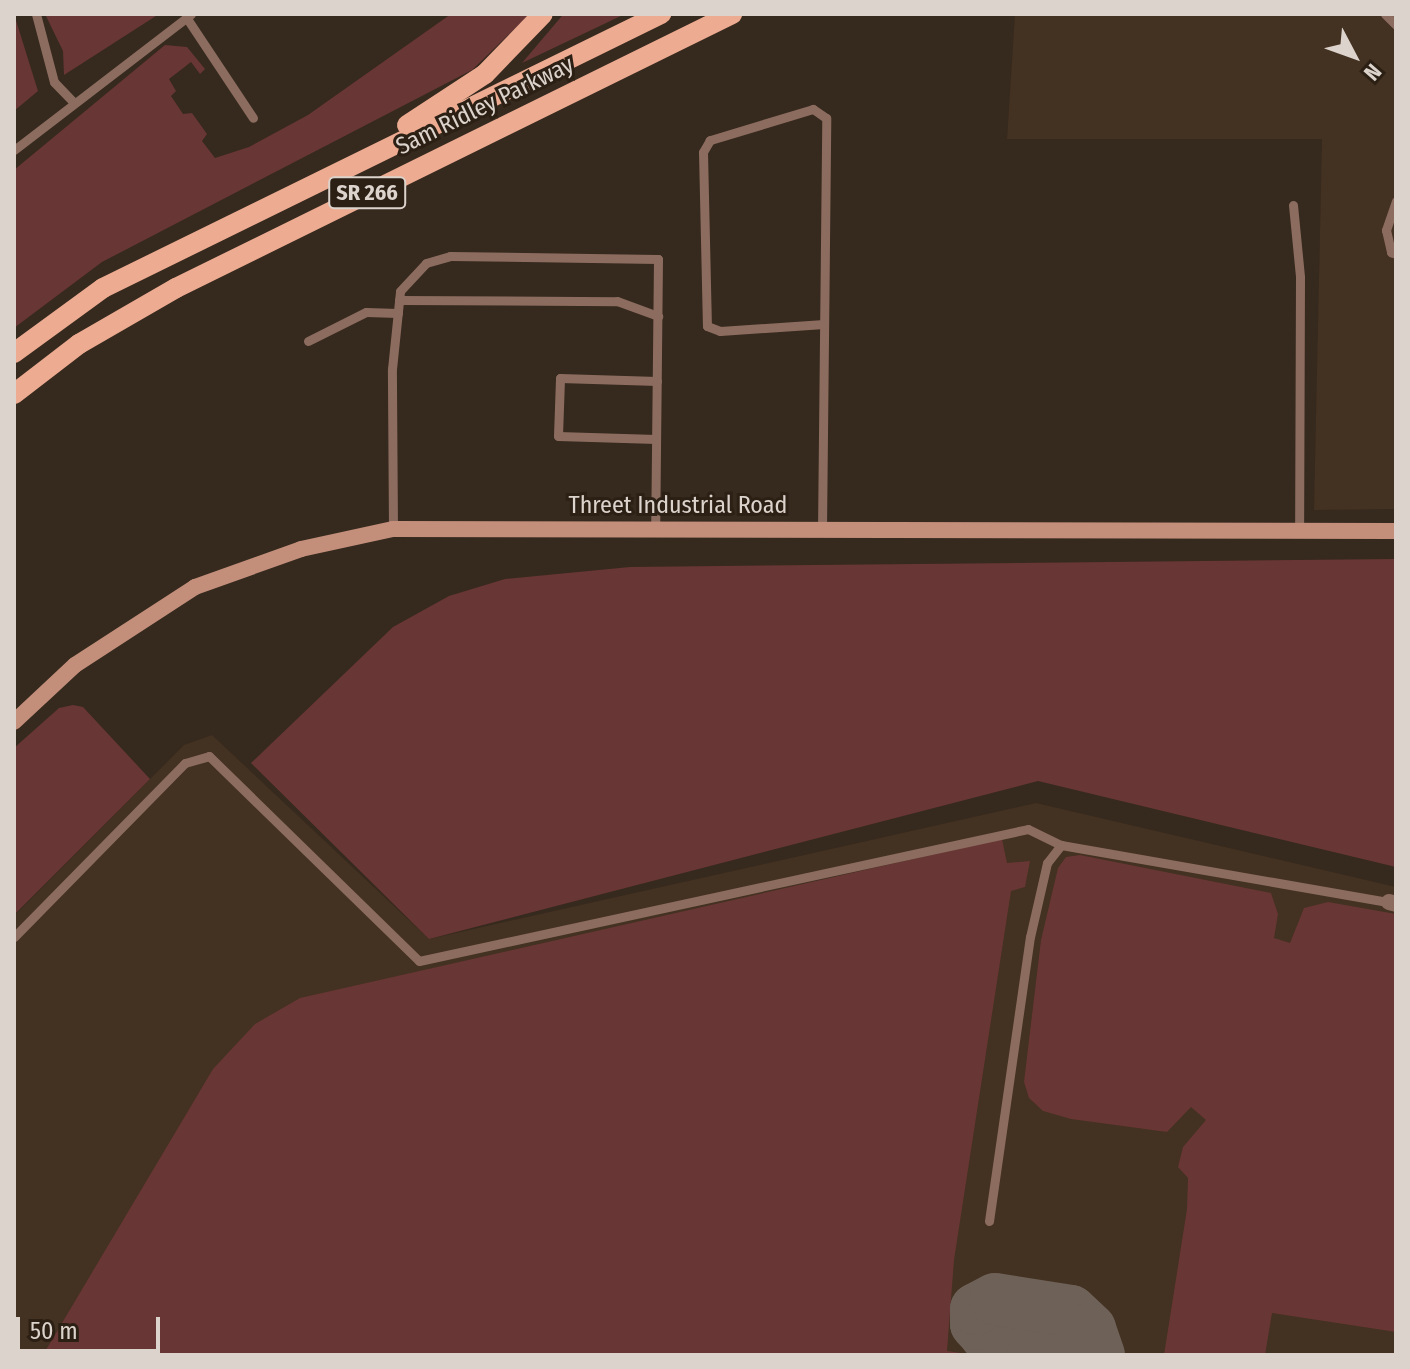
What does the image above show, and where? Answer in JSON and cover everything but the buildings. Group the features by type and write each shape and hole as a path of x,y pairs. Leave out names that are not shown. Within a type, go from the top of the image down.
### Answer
{"main road":[{"path":"340,170 485,74 543,14"},
{"name":"Sam Ridley Parkway","path":"14,353 103,288 661,14"},
{"name":"Sam Ridley Parkway","path":"14,394 79,344 176,288 732,14"}],"street":[{"name":"Threet Industrial Road","path":"14,722 75,665 195,587 301,549 393,529 1396,531"}],"lane":[{"path":"36,14 54,82 73,102"},
{"path":"1385,14 1396,25"},
{"path":"14,150 189,16 253,118"},
{"path":"822,530 824,324 826,118 813,109 710,140 703,152 707,326 720,331 824,324"},
{"path":"1396,201 1386,230 1391,252 1396,254"},
{"path":"1293,205 1300,277 1299,531"},
{"path":"393,529 392,369 400,291 426,263 450,256 658,259 655,530"},
{"path":"399,300 617,301 658,316"},
{"path":"308,341 366,312 398,313"},
{"path":"656,439 558,436 560,378 657,381"},
{"path":"14,937 185,763 209,756 419,961 1028,829 1061,845 1392,903"},
{"path":"989,1221 1030,937 1047,863 1061,845"}],"shaded area":[{"path":"14,14 38,91 14,111"},
{"path":"45,14 159,14 64,75 63,51"},
{"path":"451,14 530,14 472,70 102,262 14,328 14,170 165,45 187,47 205,69 200,74 191,62 169,79 176,91 171,96 183,114 192,113 207,134 202,141 215,158 249,147 308,115"},
{"path":"563,14 625,14 522,63 561,17"},
{"path":"1015,14 1396,14 1396,509 1314,510 1322,139 1007,139"},
{"path":"1396,559 1396,867 1038,781 429,939 251,763 393,627 449,596 505,579 630,567"},
{"path":"73,705 83,707 150,779 14,915 14,748 59,708"},
{"path":"212,735 429,939 1036,803 1396,887 1396,1355 14,1355 14,916 184,745"},
{"path":"1002,839 1007,863 1030,861 1025,887 1011,891 954,1260 947,1351 975,1355 43,1355 213,1069 255,1024 300,998"},
{"path":"1080,855 1271,893 1278,914 1274,938 1290,943 1304,908 1328,902 1396,914 1396,1332 1272,1313 1265,1355 1164,1355 1187,1209 1188,1178 1178,1167 1183,1147 1206,1120 1191,1107 1167,1132 1071,1119 1043,1111 1029,1098 1024,1082 1041,940 1058,868 1066,857"}],"taxiway":[{"path":"1081,1355 1057,1344 986,1335 976,1324 976,1309 995,1299 1071,1311 1090,1329 1099,1355"}]}
